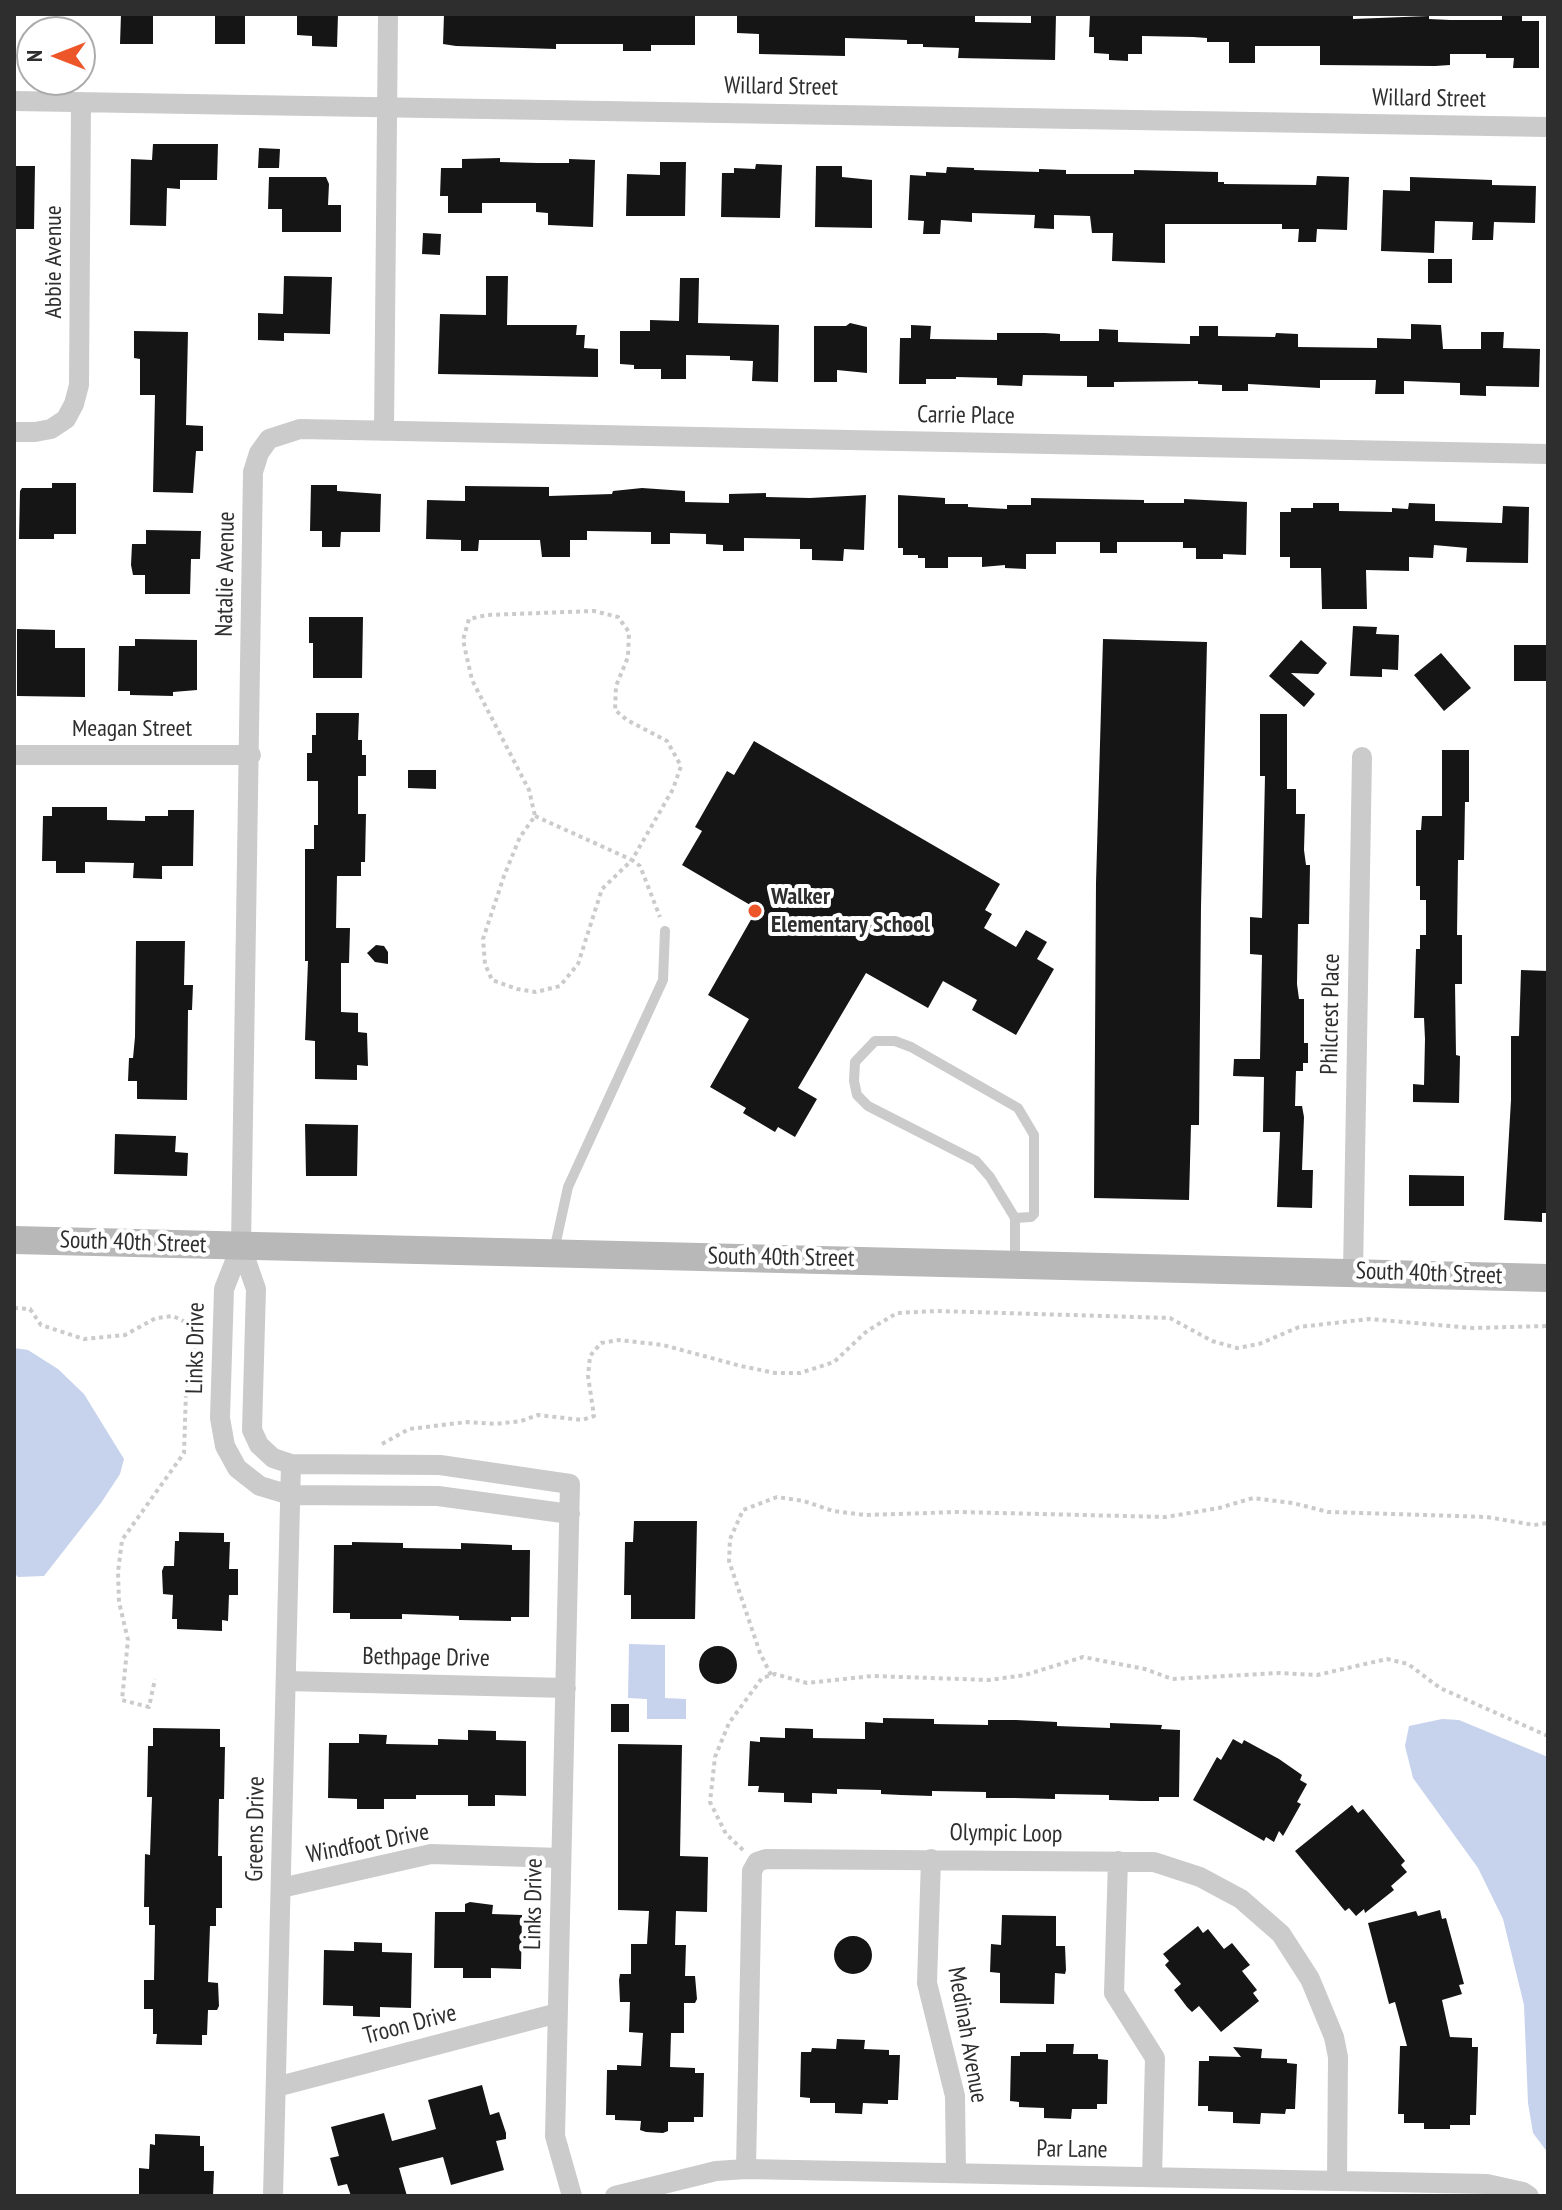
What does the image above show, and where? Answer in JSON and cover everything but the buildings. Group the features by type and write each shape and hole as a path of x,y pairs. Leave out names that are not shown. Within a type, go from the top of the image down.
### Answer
{"street":[{"path":"384,431 388,14"},
{"name":"Willard Street","path":"14,101 1548,127"},
{"name":"Abbie Avenue","path":"14,432 51,429 66,419 79,385 81,102"},
{"name":"Natalie Avenue","path":"241,1246 253,472 259,453 269,439 300,429 384,431"},
{"name":"Carrie Place","path":"384,431 1548,454"},
{"name":"Meagan Street","path":"14,755 251,755"},
{"name":"Philcrest Place","path":"1353,1272 1362,757"},
{"name":"South 40th Street","path":"14,1240 1548,1278"},
{"path":"241,1246 256,1289 252,1430 259,1445 273,1458 291,1464"},
{"name":"Links Drive","path":"241,1246 224,1289 220,1418 225,1446 237,1468 260,1486 290,1495 438,1496 570,1514"},
{"name":"Links Drive","path":"291,1464 440,1465 570,1484 555,2136 572,2196"},
{"name":"Greens Drive","path":"273,2196 291,1464"},
{"name":"Bethpage Drive","path":"286,1681 566,1688"},
{"name":"Windfoot Drive","path":"281,1888 431,1854 561,1858"},
{"name":"Olympic Loop","path":"757,1862 766,1859 1154,1862 1200,1877 1241,1899 1281,1934 1310,1979 1334,2037 1338,2057 1337,2181"},
{"name":"Medinah Avenue","path":"931,1859 927,1983 955,2096 956,2173"},
{"path":"1118,1861 1114,1993 1155,2058 1152,2177"},
{"path":"746,2169 752,1871 757,1862"},
{"name":"Troon Drive","path":"276,2087 558,2013"},
{"name":"Par Lane","path":"615,2196 716,2171 746,2169 1487,2184 1529,2196"}],"lane":[{"path":"553,1253 568,1187 663,980 665,931"},
{"path":"1015,1218 1034,1214 1034,1135 1018,1108 911,1047 895,1041 875,1041 855,1062 857,1095 868,1106 976,1161 990,1177 1015,1218 1015,1263"}],"path":[{"path":"594,611 618,617 629,632 628,657 616,686 615,710 627,720 667,741 681,766 673,789 632,860 602,889 578,964 560,986 536,992 492,980 485,964 483,939 520,837 535,816 529,790 472,680 463,640 469,619 487,615 594,611"},
{"path":"535,816 640,866 665,931"},
{"path":"14,1308 30,1309 41,1325 84,1339 125,1335 156,1318 173,1316 185,1322 195,1337 196,1358 186,1392 184,1453 122,1540 118,1572 119,1602 128,1640 122,1700 149,1707 155,1679"},
{"path":"364,1463 384,1443 409,1429 467,1422 496,1424 538,1415 582,1420 594,1416 588,1376 590,1356 601,1343 619,1340 663,1345 775,1373 800,1373 834,1362 867,1331 897,1313 910,1312 1170,1318 1212,1341 1237,1348 1259,1344 1299,1327 1369,1319 1472,1328 1548,1326"},
{"path":"771,1675 760,1653 729,1561 730,1539 743,1510 777,1497 804,1501 833,1511 865,1515 958,1512 1166,1517 1219,1508 1253,1498 1293,1503 1328,1512 1487,1517 1534,1525 1548,1523"},
{"path":"757,1862 726,1834 710,1802 715,1757 729,1723 762,1678 771,1675 807,1683 872,1676 989,1680 1025,1675 1083,1657 1145,1669 1172,1679 1279,1673 1317,1675 1387,1659 1408,1664 1440,1688 1548,1736"}],"water":[{"path":"14,1348 28,1350 58,1369 84,1394 124,1459 120,1474 101,1503 44,1576 18,1577 14,1573"},
{"path":"629,1644 665,1645 665,1698 686,1699 686,1719 647,1719 647,1699 628,1698"},
{"path":"1442,1719 1459,1720 1548,1757 1548,2153 1533,2133 1528,2103 1524,2005 1503,1919 1478,1868 1413,1778 1405,1746 1409,1726"}],"place":[{"name":"Walker Elementary School","path":"755,911"}]}
